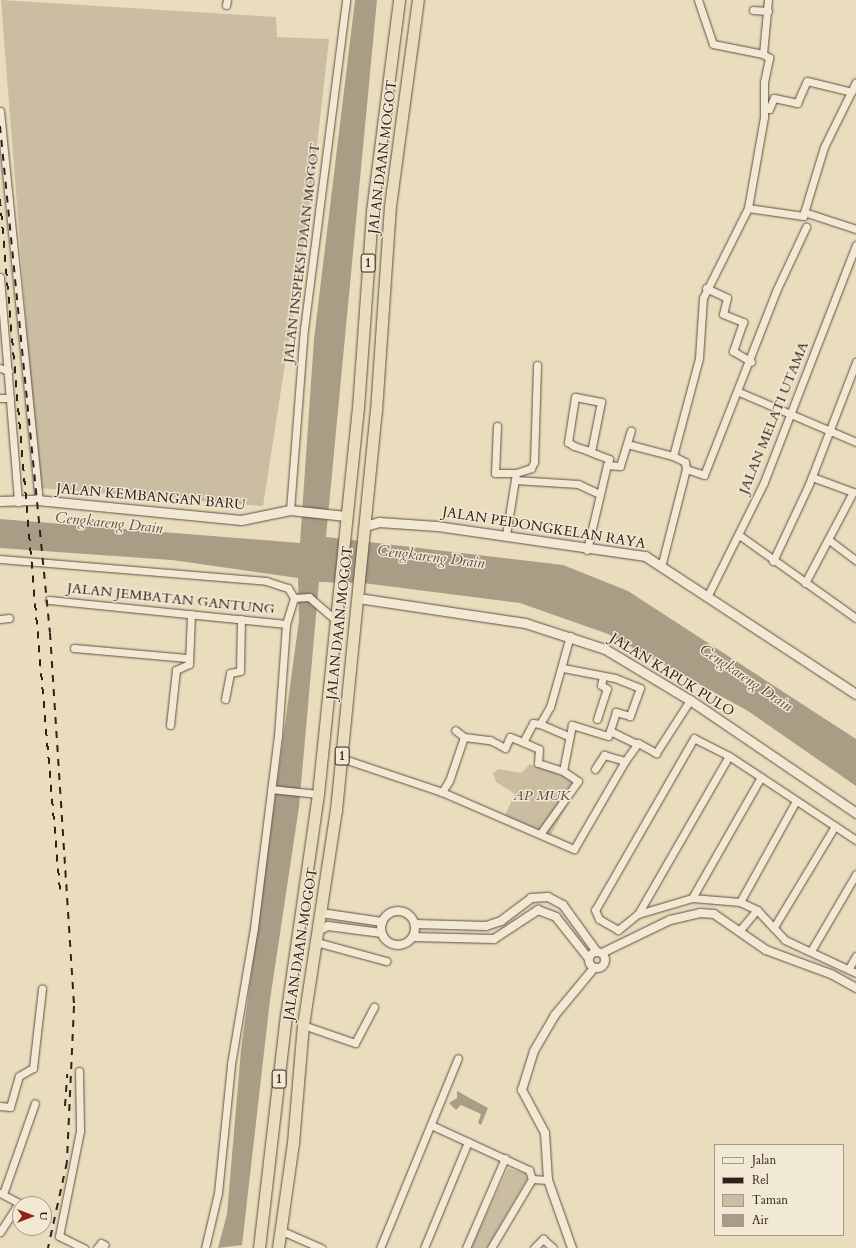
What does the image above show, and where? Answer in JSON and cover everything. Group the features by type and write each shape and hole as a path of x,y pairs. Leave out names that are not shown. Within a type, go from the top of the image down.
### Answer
{"highway":[{"name":"JALAN DAAN MOGOT","path":"259,1248 284,1031 302,911 312,793 335,620 346,521 372,211 399,0"},
{"name":"JALAN DAAN MOGOT","path":"278,1248 282,1231 303,1025 321,913 341,758 365,523 394,172 418,0"},
{"path":"302,911 321,913"},
{"path":"286,1016 303,1025"},
{"path":"284,1031 303,1025"}],"main road":[{"name":"JALAN KEMBANGAN BARU","path":"0,500 18,502 39,501 241,520 294,510 333,515 346,521"},
{"name":"JALAN PEDONGKELAN RAYA","path":"365,523 379,522 437,526 506,535 587,550 640,555 661,567 856,694"},
{"name":"JALAN KAPUK PULO","path":"358,598 512,620 570,636 621,658 690,700 856,813"}],"street":[{"name":"JALAN INSPEKSI DAAN MOGOT","path":"294,510 304,329 346,0"},
{"path":"673,456 699,358 706,288 748,208 764,109 764,82 769,58 763,54 713,44 698,0"},
{"path":"763,54 768,0"},
{"path":"753,10 768,11"},
{"path":"764,109 769,109 774,98 797,103 807,81 852,92"},
{"path":"748,208 803,216 824,147 856,82"},
{"path":"0,111 39,501"},
{"path":"804,212 856,229"},
{"path":"686,469 704,475 751,362 776,291 806,227"},
{"name":"JALAN MELATI UTAMA","path":"707,597 740,535 792,414 856,245"},
{"path":"0,277 18,502"},
{"path":"706,288 727,298 723,314 744,323 733,351 751,362"},
{"path":"773,561 812,477 856,362"},
{"path":"515,477 531,468 534,462 537,366"},
{"path":"0,368 8,371"},
{"path":"739,392 856,442"},
{"path":"587,550 599,494 609,459 591,452 568,442 575,397 601,402 591,452"},
{"path":"0,398 10,398"},
{"path":"497,426 496,473 515,477 578,484 599,494"},
{"path":"608,464 620,466 631,431"},
{"path":"627,444 673,456 685,462 686,469 661,567"},
{"path":"506,535 515,477"},
{"path":"805,583 854,493 812,477"},
{"path":"740,535 773,561 856,618"},
{"path":"829,540 856,560"},
{"name":"JALAN JEMBATAN GANTUNG","path":"0,558 266,581 288,588 296,597 309,598 335,620"},
{"name":"JALAN JEMBATAN GANTUNG","path":"49,600 286,624 296,597"},
{"path":"170,725 176,670 189,665 187,658 191,614"},
{"path":"0,619 9,618"},
{"path":"225,699 230,673 240,671 241,619"},
{"path":"205,1248 219,1185 231,1064 273,790 286,624"},
{"path":"540,724 563,668 570,636"},
{"path":"74,648 187,658"},
{"path":"563,668 603,676 640,688 630,716 616,712 608,736 574,724 568,736"},
{"path":"597,719 607,689 601,685 603,676"},
{"path":"610,731 656,753 690,700"},
{"path":"523,742 533,722 568,736 571,740 563,771"},
{"path":"454,730 464,738 490,740 505,748 510,737 523,742 539,749 538,763 563,771 578,781 576,787 540,834"},
{"path":"442,792 449,781 464,738"},
{"path":"856,840 729,756 699,739 690,742 595,910 599,919 614,930 638,914 692,898 740,902 757,910 785,940 849,968 856,973"},
{"path":"341,758 442,792 540,834 577,848 637,744"},
{"path":"595,768 604,755 626,761"},
{"path":"638,914 729,756"},
{"path":"692,898 761,777"},
{"path":"273,790 312,793"},
{"path":"740,902 796,801"},
{"path":"774,928 834,826"},
{"path":"811,951 856,874"},
{"path":"415,924 486,926 501,921 531,898 548,897 563,905 601,954 603,966 594,968 555,1015 523,1082 524,1095 545,1133 548,1180 572,1248"},
{"path":"318,931 328,926 382,933 393,944 404,944 413,937 494,939 538,910 556,917 589,959 594,968"},
{"path":"740,930 757,910"},
{"path":"382,933 382,922 389,914 399,911 410,915 415,924 413,937"},
{"path":"321,913 382,922"},
{"path":"589,959 670,920 700,913 714,914 740,930 766,950 830,974 856,988"},
{"path":"316,942 386,961"},
{"path":"849,968 856,956"},
{"path":"0,1106 10,1107 18,1076 33,1068 42,989"},
{"path":"303,1025 354,1043 374,1007"},
{"path":"380,1248 458,1058"},
{"path":"79,1070 80,1131 59,1236 84,1248"},
{"path":"12,1199 2,1194 35,1103"},
{"path":"431,1125 529,1170 532,1179 491,1248"},
{"path":"424,1248 468,1142"},
{"path":"466,1248 505,1158"},
{"path":"532,1179 548,1180"},
{"path":"0,1232 12,1215"},
{"path":"282,1231 322,1248"},
{"path":"534,1248 542,1239 553,1248"},
{"path":"97,1248 101,1243 105,1245"}],"green space":[{"path":"1,0 276,17 277,37 329,39 312,190 263,506 39,488"},
{"name":"AP MUK","path":"530,764 580,782 549,838 503,819 515,794 496,782 493,773 499,769 521,773"},
{"path":"508,1168 526,1174 527,1179 487,1248 471,1248"}],"water":[{"name":"Cengkareng Drain","path":"355,0 377,0 326,537 563,565 628,591 856,739 856,786 748,711 608,634 520,603 363,583 319,582 299,807 270,1000 242,1245 218,1248 227,1214 241,1050 299,620 298,578 172,560 0,548 0,519 300,543 314,339"},
{"path":"457,1091 488,1108 481,1125 478,1123 481,1114 461,1105 456,1110 449,1103 457,1098"}],"railway":[{"path":"0,126 50,633 74,1006 67,1162 48,1248"},
{"path":"0,199 60,891"},
{"path":"65,1106 67,1074"}]}
